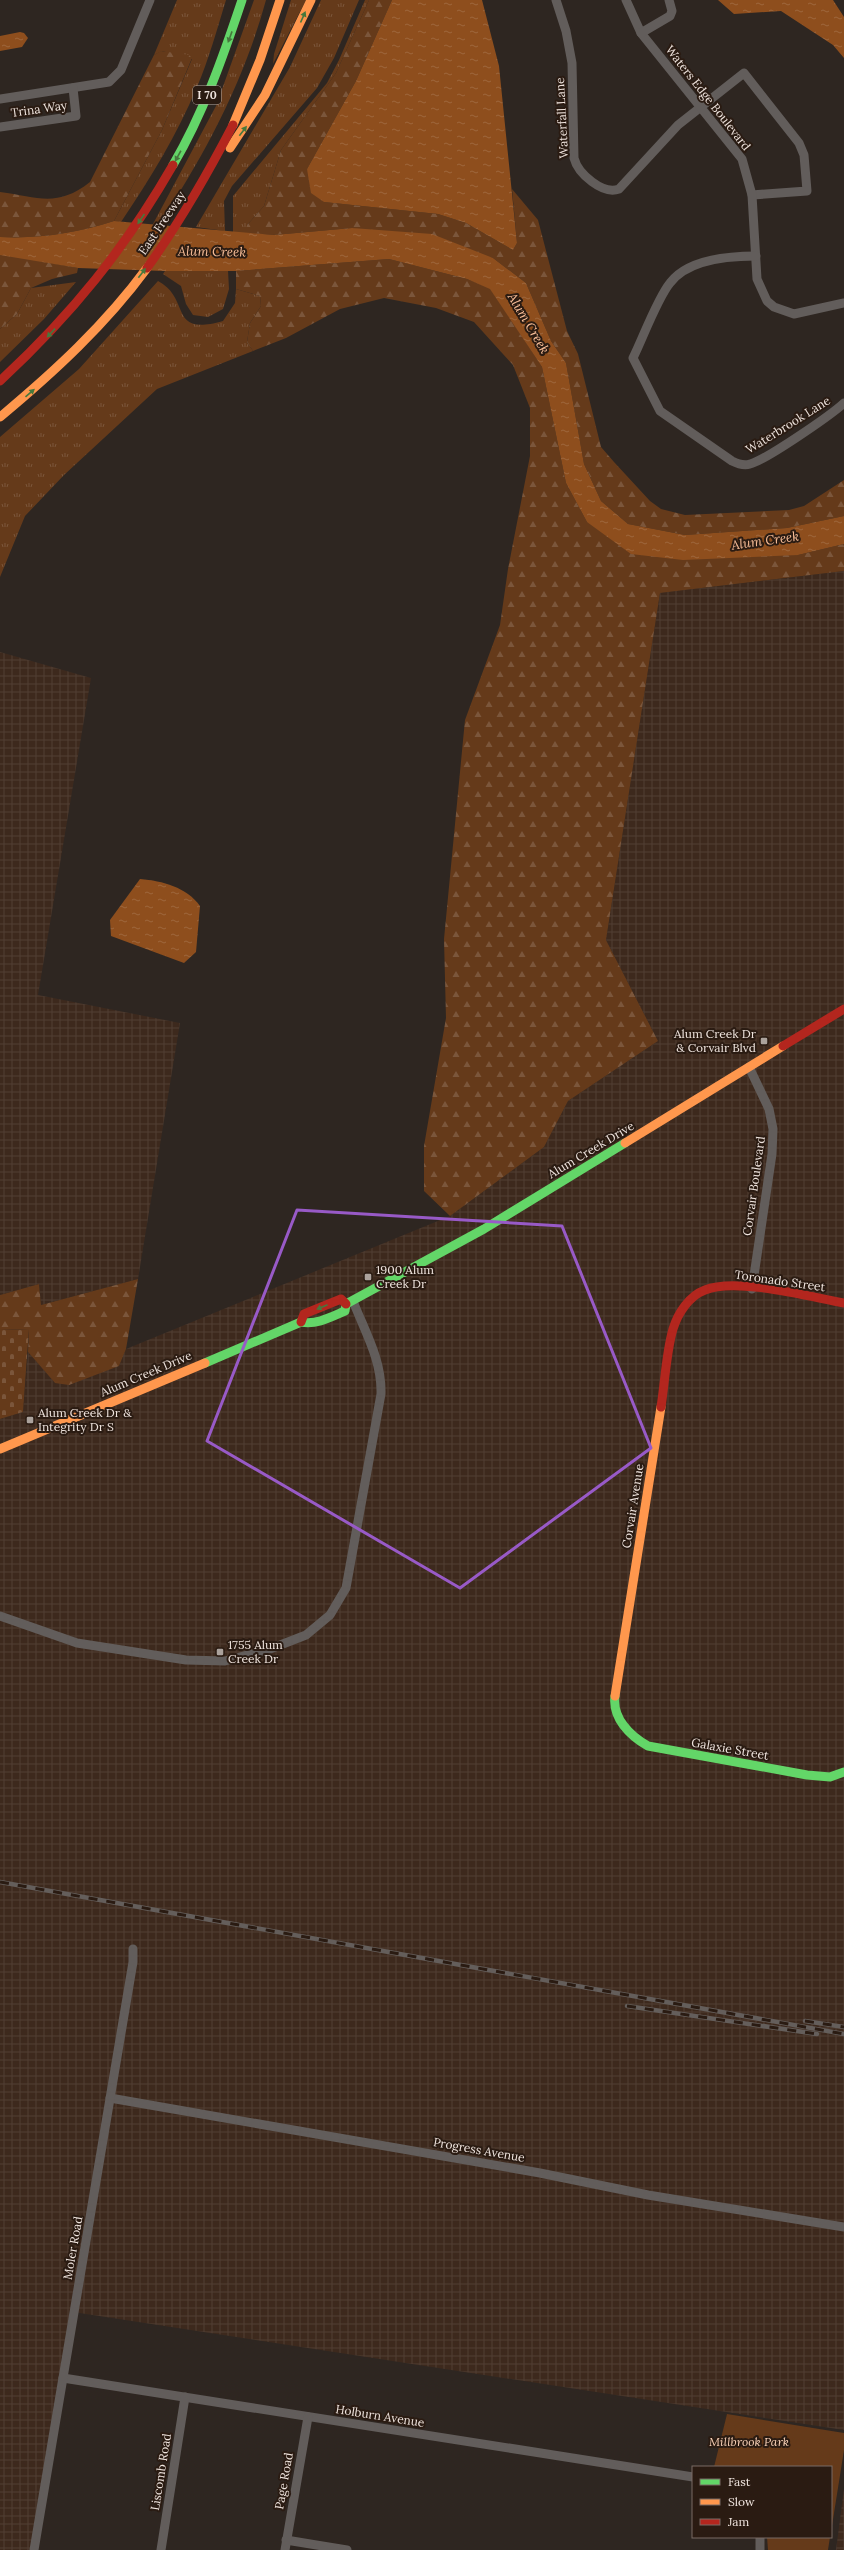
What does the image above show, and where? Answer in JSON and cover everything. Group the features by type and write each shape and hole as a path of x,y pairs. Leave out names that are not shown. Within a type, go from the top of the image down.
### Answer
{"main road":[{"name":"East Freeway","path":"0,381 45,339 77,304 121,247 161,186 204,104 242,0"},
{"name":"East Freeway","path":"0,417 69,357 119,304 159,251 202,185 230,132 248,92 280,0"},
{"path":"202,185 248,125 285,58 311,0"},
{"name":"Alum Creek Drive","path":"0,1448 301,1322 309,1325 344,1311 349,1302 478,1233 844,1009"},
{"name":"Toronado Street","path":"691,1299 708,1288 729,1286 844,1303"},
{"name":"Alum Creek Drive","path":"301,1322 304,1314 341,1299 349,1302"},
{"name":"Corvair Avenue","path":"621,1721 616,1707 615,1692 673,1330 679,1314 691,1299"},
{"name":"Galaxie Street","path":"621,1721 637,1740 660,1749 807,1775 830,1777 844,1772"}],"street":[{"path":"0,99 109,82 121,70 150,0"},
{"name":"Waterfall Lane","path":"556,0 566,31 572,63 575,163 605,191 612,192 619,189 678,125 699,107"},
{"name":"Waters Edge Boulevard","path":"626,0 641,33 742,159 752,195 757,279 760,290 767,301 774,307 786,313 799,314 844,302"},
{"path":"641,33 670,16 672,11 669,0"},
{"path":"699,107 744,73 799,143 804,155 807,190 752,195"},
{"name":"Trina Way","path":"0,127 76,116 73,88"},
{"name":"Waterbrook Lane","path":"756,256 727,256 706,261 670,282 634,358 660,411 732,461 747,465 765,457 823,419 844,403"},
{"name":"Corvair Boulevard","path":"749,1067 764,1095 773,1129 772,1154 752,1289"},
{"path":"0,1616 78,1643 148,1654 215,1662 238,1659 284,1644 306,1635 324,1622 337,1606 346,1588 381,1394 381,1374 373,1345 349,1302"},
{"name":"Moler Road","path":"34,2550 134,1962 133,1949"},
{"name":"Progress Avenue","path":"110,2098 216,2115 648,2195 844,2227"},
{"name":"Holburn Avenue","path":"63,2378 692,2477"},
{"name":"Liscomb Road","path":"161,2550 185,2397"},
{"name":"Page Road","path":"285,2550 308,2416"},
{"path":"760,2538 760,2550"},
{"path":"286,2540 347,2550"}],"highlighted area":[{"path":"297,1210 562,1226 651,1448 460,1588 207,1441"}],"shaded area":[{"path":"844,571 844,2430 73,2312 34,2550 0,2550 0,1419 23,1412 28,1352 55,1383 119,1366 126,1349 450,1216 544,1147 568,1101 658,1041 606,940 660,593"},
{"path":"0,652 91,678 38,995 180,1023 138,1279 41,1305 39,1284 0,1295"},
{"path":"844,2489 844,2550 836,2550"}],"green space":[{"path":"177,0 226,0 205,66 181,122 153,173 121,222 114,221 162,130 192,59 162,51 154,55"},
{"path":"254,0 266,0 257,30 235,88 207,144 176,198 159,224 153,224 216,106"},
{"path":"291,0 306,0 273,64 274,54"},
{"path":"321,0 359,0 334,58 317,88 232,186 224,201 225,231 196,227 290,67"},
{"path":"365,0 369,0 336,73 281,150 264,206 247,225 247,233 233,233 233,196 327,83 339,60"},
{"path":"369,0 392,0 356,81 307,169 324,202 438,214 466,223 513,250 517,243 512,189 538,220 567,331 578,354 601,447 650,501 661,509 685,515 789,510 804,506 844,480 844,516 787,528 685,535 628,524 601,501 584,464 566,363 551,341 526,283 493,258 352,228 274,235 247,233 247,225 264,206 281,150 336,73"},
{"path":"161,51 189,55 192,58 162,130 114,221 86,229 58,234 29,237 0,237 0,192 36,198 57,198 78,190 90,182 154,55"},
{"path":"0,255 78,268 77,273 52,279 31,288 17,314 0,329"},
{"path":"389,259 467,279 490,288 542,367 566,483 587,522 798,555 844,544 844,571 660,593 606,940 658,1041 568,1101 544,1147 450,1216 424,1191 424,1146 446,1018 444,939 465,720 500,625 508,569 530,456 530,408 513,365 474,322 436,308 384,298 340,309 286,338 253,351 247,342 250,323 261,306 260,296 236,289 236,271"},
{"path":"165,271 228,271 229,289 223,309 208,317 193,315 186,304 181,286 163,274"},
{"path":"158,281 175,297 182,314 187,320 194,324 206,325 223,321 235,303 236,289 260,296 261,306 250,323 247,342 253,351 157,389 64,475 25,516 0,577 0,437 79,369"},
{"path":"76,282 44,319 0,362 0,329 17,314 31,288"},
{"path":"138,1279 126,1349 119,1366 69,1385 55,1383 28,1352 29,1329 0,1330 0,1295 39,1284 41,1305"},
{"path":"29,1329 23,1412 0,1419 0,1330"},
{"name":"Millbrook Park","path":"727,2414 844,2433 844,2450 832,2526 832,2466 714,2466"},
{"path":"767,2538 830,2538 828,2550 768,2550"}],"water":[{"path":"392,0 482,0 499,66 517,243 513,250 466,223 438,214 324,202 311,193 307,169 356,81"},
{"path":"718,0 833,0 844,17 844,58 833,45 781,11 734,14"},
{"path":"20,32 24,33 28,38 22,47 0,51 0,36"},
{"name":"Alum Creek","path":"114,221 274,235 352,228 432,234 493,258 526,283 551,341 566,363 584,464 601,501 628,524 685,535 787,528 844,516 844,544 798,555 683,560 631,554 587,522 566,483 542,367 490,289 467,279 389,259 236,271 165,271 78,268 0,255 0,237 29,237 58,234 86,229"},
{"path":"140,879 157,881 173,886 188,894 200,906 196,952 184,963 111,936 110,920"}],"railway":[{"path":"0,1882 844,2034"},
{"path":"627,2006 817,2034"},
{"path":"805,2021 844,2027"}],"traffic: fast":[{"path":"173,165 184,146 203,105 220,64 242,0"},
{"path":"346,1304 484,1229 625,1143"},
{"path":"205,1363 301,1322 307,1323 329,1318 345,1311 346,1304"},
{"path":"615,1696 616,1712 619,1719 629,1732 648,1746 807,1775 830,1777 844,1772"}],"traffic: slow":[{"path":"233,125 260,60 280,0"},
{"path":"230,148 265,95 311,0"},
{"path":"0,417 40,383 78,347 114,309 147,268"},
{"path":"625,1143 783,1046"},
{"path":"0,1449 205,1363"},
{"path":"615,1696 661,1407"}],"traffic: jam":[{"path":"147,268 193,198 233,125"},
{"path":"0,381 51,331 95,280 135,225 173,165"},
{"path":"783,1046 844,1009"},
{"path":"661,1407 667,1358 673,1329 681,1311 689,1301 699,1293 718,1287 754,1287 773,1289 844,1303"},
{"path":"301,1322 304,1314 341,1299 346,1304"}],"place":[{"name":"Alum Creek Dr & Corvair Blvd","path":"764,1041"},
{"name":"1900 Alum Creek Dr","path":"368,1277"},
{"name":"Alum Creek Dr & Integrity Dr S","path":"30,1420"},
{"name":"1755 Alum Creek Dr","path":"220,1652"}]}
